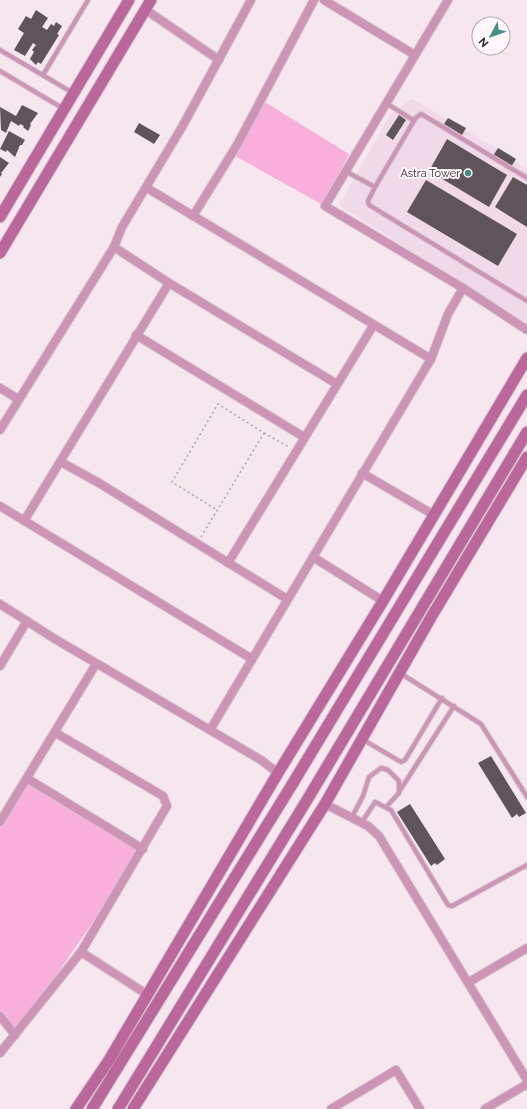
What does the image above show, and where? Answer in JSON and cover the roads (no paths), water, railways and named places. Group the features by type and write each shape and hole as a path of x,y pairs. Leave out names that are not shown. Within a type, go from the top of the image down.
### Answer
{"street":[{"path":"0,217 129,0"},
{"path":"0,430 114,247 122,227 147,188 251,0"},
{"path":"193,216 237,145 314,0"},
{"path":"324,0 415,55"},
{"path":"448,0 325,204 326,208 463,288 527,330"},
{"path":"0,253 149,5 219,60"},
{"path":"147,188 373,326 431,359"},
{"path":"114,247 169,283 337,384"},
{"path":"24,521 169,283"},
{"path":"210,730 431,359 448,314 463,288"},
{"path":"228,563 373,326"},
{"path":"136,335 304,437"},
{"path":"76,1109 109,1060 278,773 383,601 527,358"},
{"path":"0,388 18,399"},
{"path":"92,1109 179,970 527,395"},
{"path":"118,1109 527,432"},
{"path":"134,1109 325,804 399,673 527,457"},
{"path":"61,462 287,599"},
{"path":"362,473 434,515"},
{"path":"0,506 252,659"},
{"path":"313,557 383,601"},
{"path":"0,604 96,664 261,760 278,773"},
{"path":"0,666 27,621"},
{"path":"0,822 56,733 96,664"},
{"path":"0,1053 81,952 167,810 165,798 56,733"},
{"path":"28,779 143,849"},
{"path":"325,804 362,822 379,836 469,982 527,1080"},
{"path":"176,948 179,970"},
{"path":"469,982 527,948"},
{"path":"81,952 148,995"},
{"path":"206,964 210,988"},
{"path":"0,1016 16,1034"},
{"path":"331,1109 396,1070 420,1109"},
{"path":"485,1109 527,1084"}],"lane":[{"path":"43,75 88,0"},
{"path":"0,50 73,94"},
{"path":"0,71 64,109"},
{"path":"386,103 411,119 415,119"},
{"path":"527,178 420,114 415,119 368,201 369,205 527,300"},
{"path":"345,171 375,187"},
{"path":"399,673 475,719 487,730 527,797"},
{"path":"362,739 401,762 405,760 442,698"},
{"path":"386,807 399,792 454,706"},
{"path":"352,817 363,796 369,777 381,768 388,770 399,781 399,792"},
{"path":"362,822 375,802 391,810 448,905 452,906 527,865"}],"place":[{"name":"Astra Tower","path":"468,173"}]}
